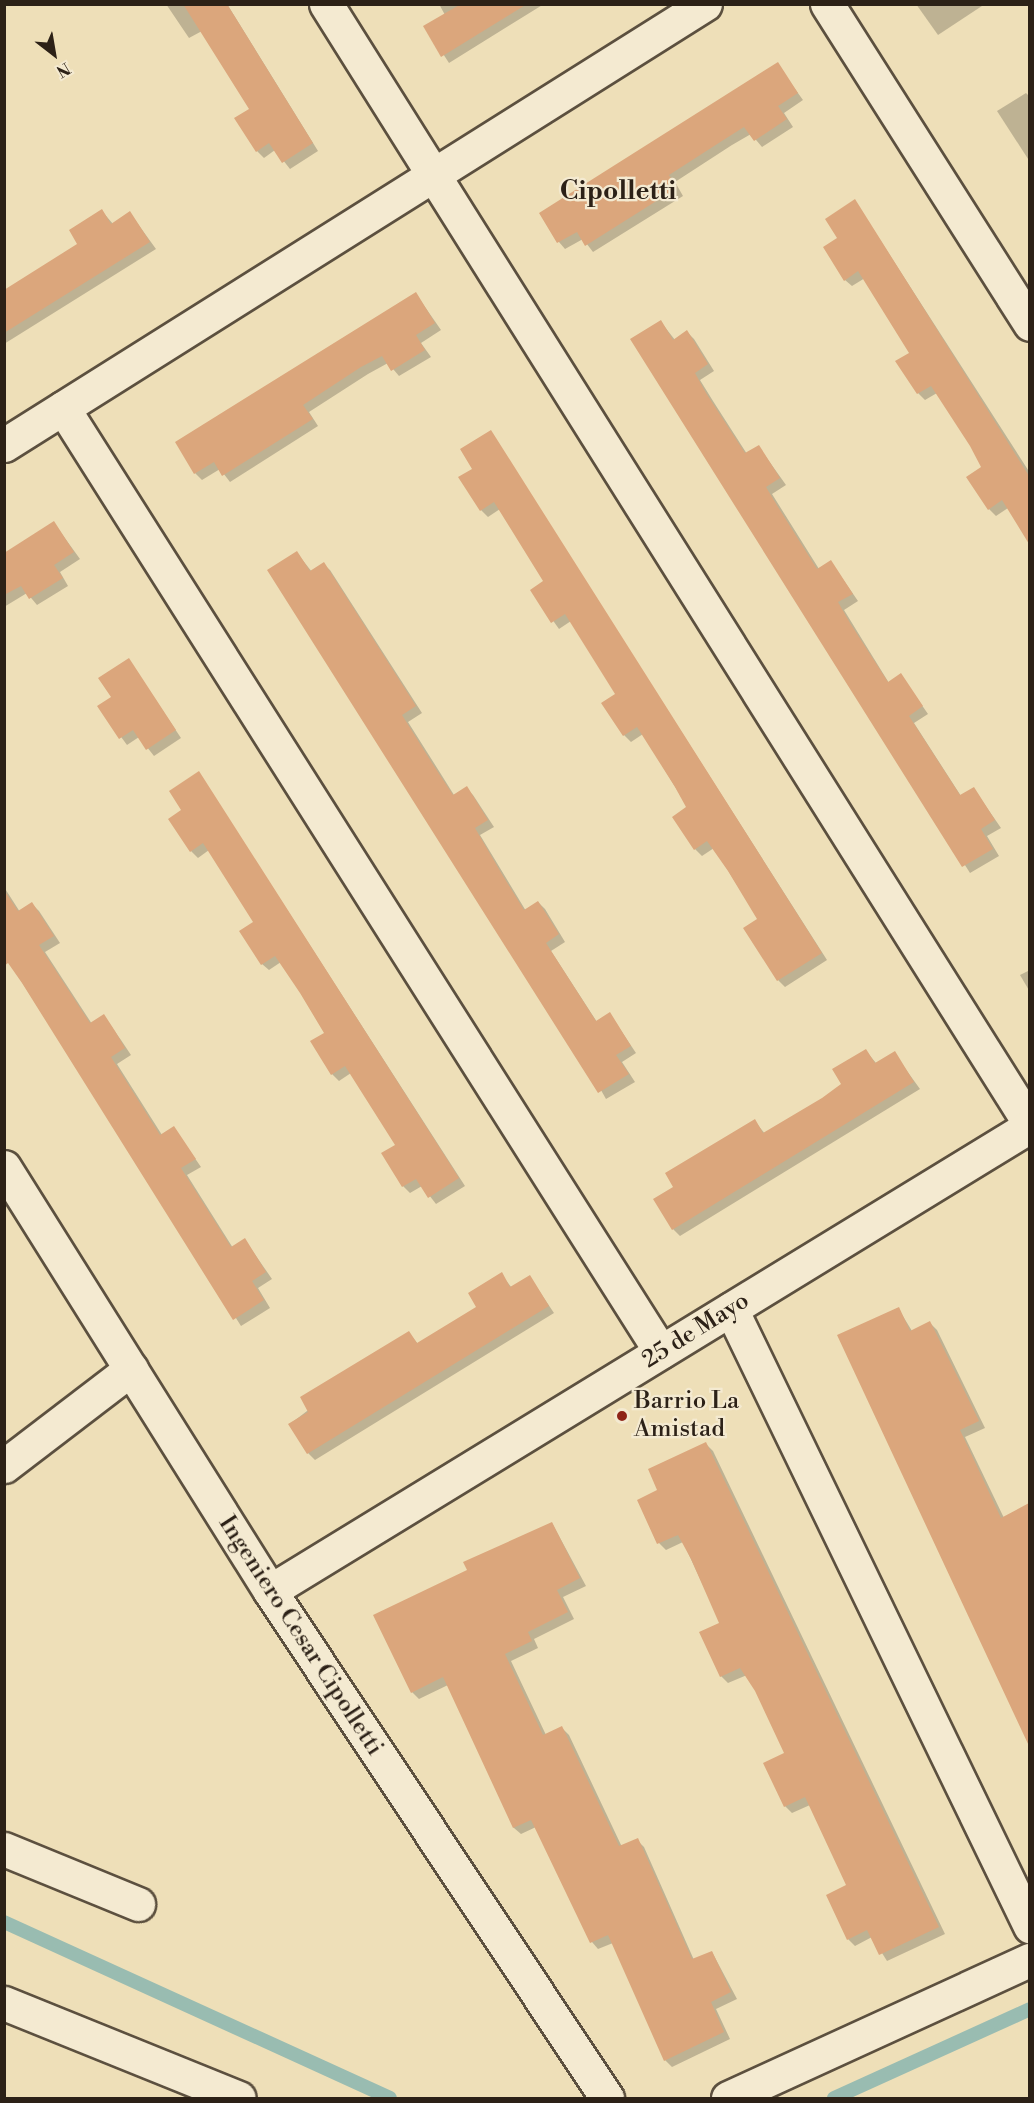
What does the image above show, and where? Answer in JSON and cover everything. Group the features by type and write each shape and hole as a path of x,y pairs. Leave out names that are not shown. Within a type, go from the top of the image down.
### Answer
{"street":[{"path":"326,4 1029,1125"},
{"path":"4,445 705,4"},
{"path":"827,4 1029,324"},
{"path":"63,408 661,1352"},
{"name":"25 de Mayo","path":"270,1591 1029,1125"},
{"name":"Ingeniero Cesar Cipolletti","path":"4,1167 270,1591 607,2098"},
{"path":"731,1309 1029,1926"},
{"path":"4,1467 131,1369"},
{"path":"4,1849 138,1904"},
{"path":"728,2098 1029,1960"},
{"path":"4,2003 239,2098"}],"building":[{"path":"183,4 227,4 313,143 282,163 269,143 256,152 234,118 249,109"},
{"path":"461,4 527,4 441,57 423,26"},
{"path":"778,62 798,93 778,106 787,119 754,141 744,127 669,175 677,188 585,246 577,232 557,243 539,213"},
{"path":"855,199 1029,476 1029,544 1002,500 988,510 966,477 981,467 970,446 931,386 917,394 895,361 909,353 858,271 844,281 823,247 837,238 825,219"},
{"path":"102,209 111,224 130,211 150,242 4,333 4,290 77,244 69,230"},
{"path":"416,292 435,323 416,335 425,350 391,371 382,356 361,367 303,405 313,419 222,476 214,462 194,474 175,442"},
{"path":"661,320 673,340 687,330 708,364 695,373 706,393 745,453 759,445 780,478 766,487 817,569 831,560 853,594 838,602 850,623 888,682 901,673 923,706 909,716 960,795 974,787 995,820 981,829 993,849 962,867 630,339"},
{"path":"491,430 822,953 777,981 743,928 757,919 728,871 707,841 694,850 672,817 686,807 675,787 637,727 623,736 601,703 615,694 565,614 551,623 530,590 543,581 494,502 480,511 458,477 472,469 460,449"},
{"path":"54,521 74,552 54,565 63,578 29,599 21,586 4,595 4,553"},
{"path":"297,551 310,571 324,562 416,706 402,715 432,763 453,795 467,786 488,820 475,828 524,910 538,901 559,934 546,943 596,1021 610,1012 631,1046 616,1055 629,1074 598,1093 267,570"},
{"path":"129,658 176,730 146,750 133,730 119,739 97,706 111,697 98,678"},
{"path":"199,771 459,1178 428,1198 416,1179 402,1187 381,1153 395,1145 345,1066 331,1075 310,1041 324,1033 275,956 261,965 239,931 253,922 203,843 190,852 168,819 181,810 169,791"},
{"path":"4,890 18,911 32,902 54,936 39,945 90,1023 104,1014 115,1031 125,1048 111,1057 160,1135 174,1126 196,1159 181,1168 231,1247 245,1238 266,1272 252,1281 264,1300 233,1320 22,983 8,963 4,966"},
{"path":"866,1049 875,1063 895,1051 914,1082 672,1230 653,1199 673,1187 665,1173 755,1119 763,1133 822,1098 841,1084 832,1069"},
{"path":"502,1272 510,1287 530,1275 549,1306 307,1454 288,1424 308,1412 300,1397 409,1331 417,1343 476,1307 468,1293"},
{"path":"899,1307 910,1331 930,1321 979,1421 960,1430 1001,1518 1029,1503 1029,1746 837,1335"},
{"path":"706,1442 939,1927 879,1955 867,1930 847,1940 826,1895 846,1885 805,1797 784,1807 763,1763 784,1753 755,1691 740,1668 720,1677 699,1632 719,1623 691,1559 678,1535 657,1544 637,1500 657,1490 648,1469"},
{"path":"552,1522 580,1578 557,1590 568,1612 528,1632 532,1641 505,1654 543,1735 562,1726 619,1846 638,1838 692,1959 712,1951 731,1992 711,2002 724,2032 664,2061 608,1935 590,1943 531,1820 513,1828 443,1677 411,1693 373,1615 467,1570 463,1562"}],"waterway":[{"path":"4,1922 390,2098"},
{"path":"834,2098 1030,2009"}],"place":[{"name":"Barrio La Amistad","path":"622,1416"}],"district":[{"name":"Cipolletti","path":"618,192"}]}
